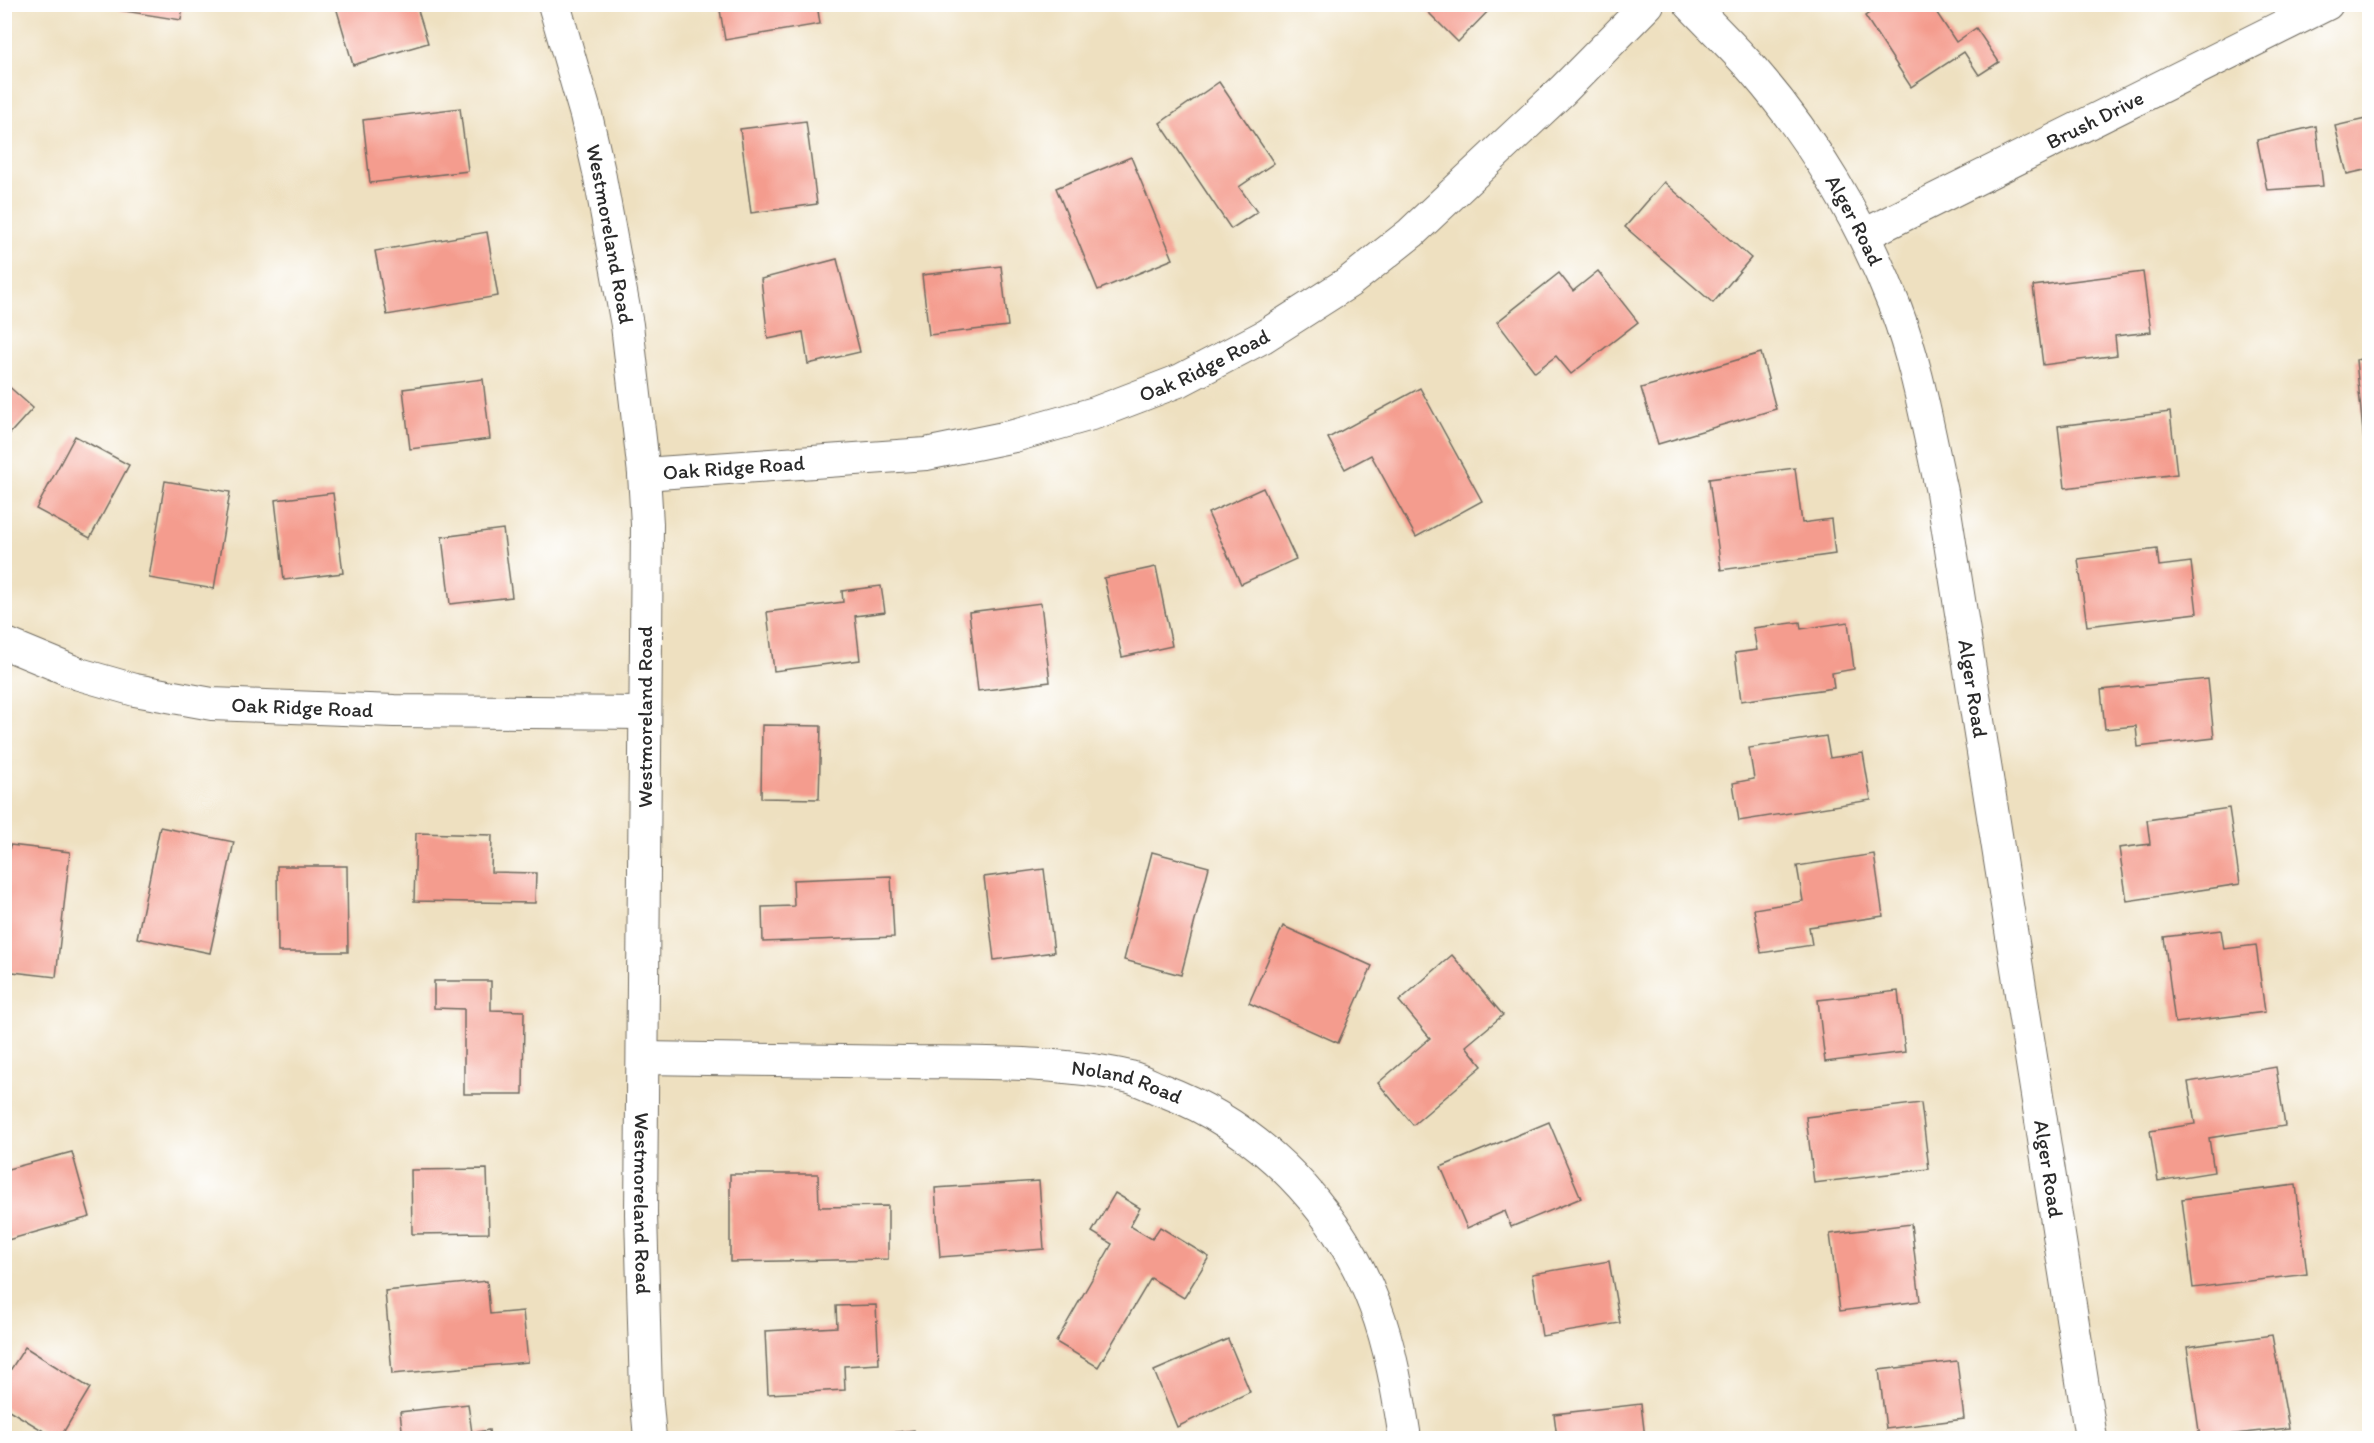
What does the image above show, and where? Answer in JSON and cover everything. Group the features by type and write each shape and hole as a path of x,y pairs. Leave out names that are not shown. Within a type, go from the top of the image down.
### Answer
{"street":[{"name":"Westmoreland Road","path":"554,4 586,115 599,172 627,325 644,474 647,524 641,1214 646,1393 650,1438"},
{"name":"Oak Ridge Road","path":"644,474 926,454 1014,436 1095,413 1181,380 1263,337 1349,282 1393,247 1563,90 1648,4"},
{"name":"Alger Road","path":"1690,4 1753,70 1807,141 1863,235 1895,308 1914,368 1942,492 2091,1438"},
{"name":"Brush Drive","path":"1863,235 2327,4"},
{"name":"Oak Ridge Road","path":"4,643 79,674 135,690 212,704 394,711 645,713"},
{"name":"Noland Road","path":"643,1058 956,1062 1071,1068 1132,1078 1189,1100 1242,1132 1289,1172 1335,1226 1357,1265 1375,1306 1394,1372 1405,1438"}],"building":[{"path":"119,4 183,4 181,20 118,10"},
{"path":"343,4 416,4 428,43 353,65 336,7"},
{"path":"719,4 817,4 820,24 725,40"},
{"path":"1420,4 1495,4 1458,42"},
{"path":"1883,4 1931,4 1956,42 1976,28 1999,62 1979,75 1964,52 1911,87 1865,16"},
{"path":"1219,82 1274,163 1239,187 1257,212 1231,229 1160,123"},
{"path":"460,108 468,171 370,183 363,120"},
{"path":"2370,118 2370,169 2347,174 2335,126"},
{"path":"806,121 817,204 751,213 740,129"},
{"path":"2316,126 2323,186 2267,190 2257,140"},
{"path":"1131,157 1173,259 1098,290 1056,188"},
{"path":"1664,182 1751,258 1713,303 1625,227"},
{"path":"487,232 498,296 387,315 375,251"},
{"path":"837,259 860,352 808,364 803,332 768,339 761,279"},
{"path":"1001,266 1008,326 929,335 922,275"},
{"path":"1598,271 1638,322 1571,374 1556,356 1535,372 1497,322 1559,273 1573,291"},
{"path":"2143,272 2151,332 2115,336 2117,355 2043,365 2033,286"},
{"path":"1761,353 1776,409 1658,444 1641,388"},
{"path":"2370,357 2370,440 2364,442 2356,360"},
{"path":"483,379 490,439 410,449 403,389"},
{"path":"4,382 33,408 4,440"},
{"path":"1420,388 1482,501 1416,537 1371,455 1345,469 1328,438"},
{"path":"2170,412 2177,474 2065,488 2058,426"},
{"path":"75,436 129,465 90,538 36,509"},
{"path":"1795,468 1802,523 1831,519 1835,554 1721,570 1709,479"},
{"path":"165,481 230,492 214,589 149,578"},
{"path":"1263,488 1296,559 1241,584 1208,513"},
{"path":"333,493 343,573 284,580 275,500"},
{"path":"503,529 512,597 450,604 442,537"},
{"path":"2157,549 2159,566 2191,562 2197,613 2087,626 2078,559"},
{"path":"1156,567 1172,646 1122,657 1104,578"},
{"path":"881,586 885,612 855,616 860,660 774,671 767,612 843,602 842,591"},
{"path":"1041,603 1050,682 978,691 969,612"},
{"path":"1800,622 1801,629 1848,622 1854,669 1832,673 1834,688 1741,701 1735,653 1757,650 1753,628"},
{"path":"2208,679 2214,738 2138,747 2136,726 2105,729 2101,690"},
{"path":"762,725 821,726 819,799 761,798"},
{"path":"1826,736 1830,758 1863,753 1871,800 1739,821 1733,783 1754,779 1749,748"},
{"path":"2229,808 2240,884 2127,901 2119,848 2150,844 2147,820"},
{"path":"160,827 234,842 210,953 137,938"},
{"path":"416,833 492,835 491,872 536,873 535,903 414,901"},
{"path":"10,845 70,852 56,977 4,971 4,898"},
{"path":"1152,852 1209,867 1181,975 1124,960"},
{"path":"1874,854 1883,916 1809,927 1812,945 1761,953 1754,909 1803,901 1797,866"},
{"path":"277,866 347,866 348,952 278,952"},
{"path":"1044,869 1054,952 994,960 984,877"},
{"path":"891,876 894,937 763,942 762,907 794,906 793,880"},
{"path":"1283,926 1372,966 1338,1043 1249,1003"},
{"path":"2221,930 2224,949 2256,945 2265,1012 2175,1023 2164,937"},
{"path":"1452,955 1503,1015 1466,1046 1482,1066 1413,1125 1378,1083 1430,1038 1399,1001"},
{"path":"434,981 491,981 491,1010 524,1011 523,1094 464,1094 464,1009 434,1008"},
{"path":"1898,991 1905,1052 1825,1062 1818,1000"},
{"path":"2276,1067 2285,1126 2209,1138 2214,1172 2158,1181 2150,1131 2195,1124 2188,1082"},
{"path":"1921,1103 1929,1169 1814,1183 1806,1117"},
{"path":"1549,1122 1581,1198 1511,1227 1505,1211 1467,1228 1441,1167"},
{"path":"72,1152 90,1217 4,1241 4,1170"},
{"path":"487,1169 489,1233 412,1234 411,1170"},
{"path":"730,1174 818,1174 819,1207 888,1206 888,1259 730,1262"},
{"path":"1039,1181 1044,1249 940,1257 935,1188"},
{"path":"2296,1185 2307,1274 2193,1288 2182,1199"},
{"path":"1115,1193 1140,1208 1130,1226 1152,1239 1160,1227 1209,1257 1184,1298 1151,1278 1098,1367 1056,1342 1112,1244 1092,1232"},
{"path":"1911,1224 1920,1301 1840,1311 1830,1234"},
{"path":"1609,1261 1620,1323 1542,1336 1532,1274"},
{"path":"487,1281 490,1314 523,1311 528,1362 392,1374 385,1291"},
{"path":"876,1305 879,1364 844,1366 845,1390 768,1394 765,1331 837,1327 836,1306"},
{"path":"2272,1335 2289,1428 2200,1438 2187,1347"},
{"path":"1228,1339 1250,1392 1177,1427 1154,1371"},
{"path":"25,1347 90,1388 60,1438 55,1438 4,1407 4,1380"},
{"path":"1957,1361 1964,1419 1886,1429 1879,1370"},
{"path":"468,1404 472,1433 489,1430 490,1438 403,1438 400,1412"},
{"path":"1641,1404 1645,1438 1557,1438 1554,1414"},
{"path":"914,1430 915,1438 855,1438 855,1437"}]}
